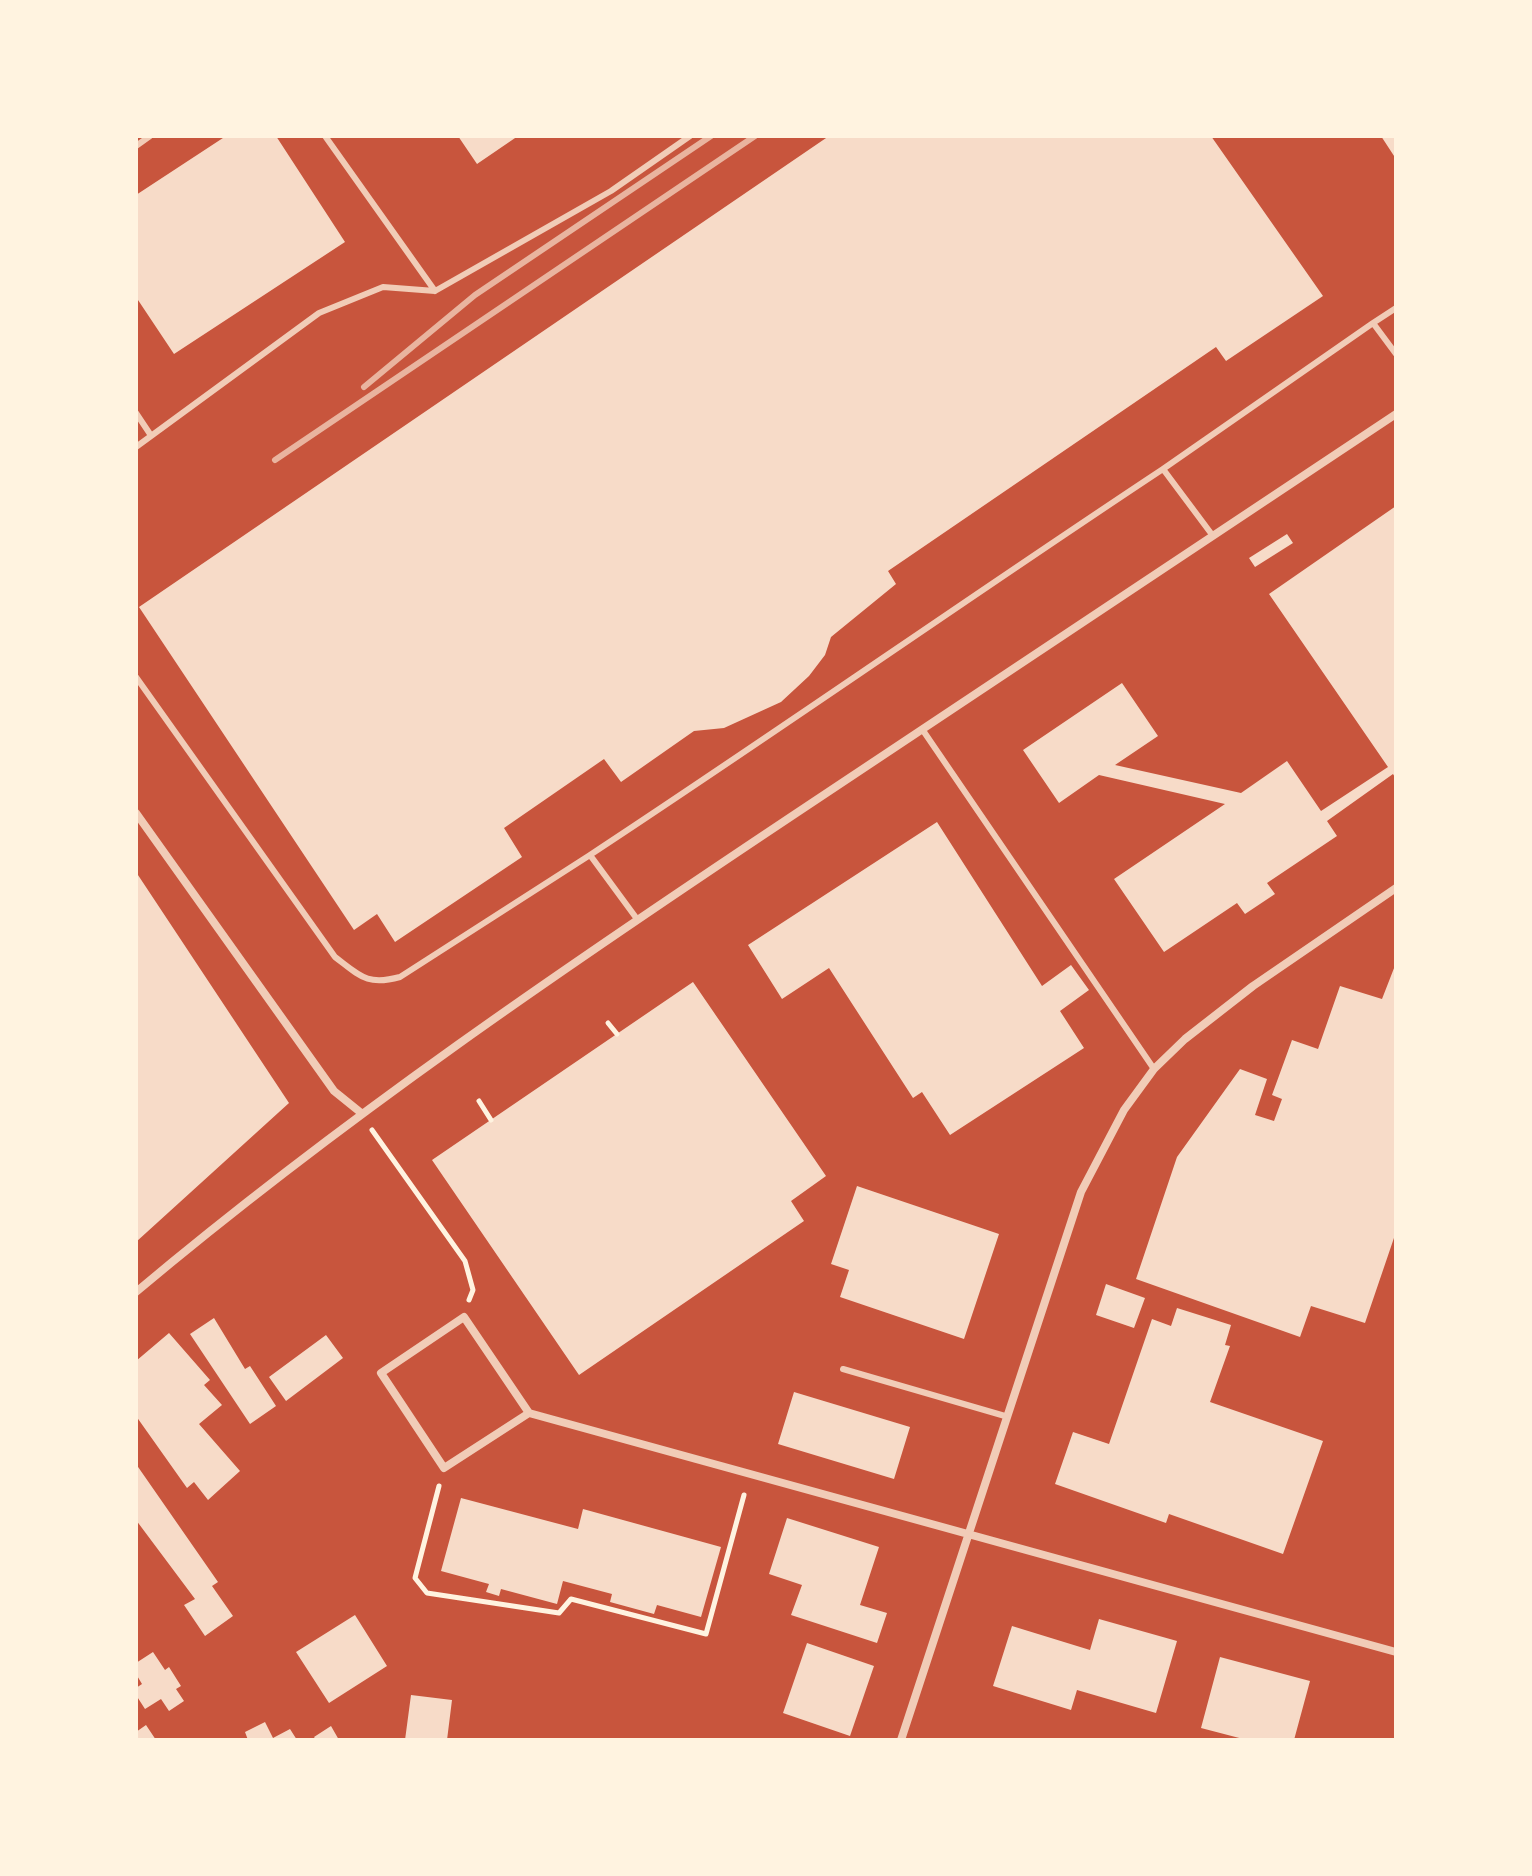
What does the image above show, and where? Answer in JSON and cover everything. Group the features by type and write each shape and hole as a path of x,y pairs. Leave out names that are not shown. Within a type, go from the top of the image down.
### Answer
{"street":[{"path":"136,1292 360,1112 637,919 1396,414"},
{"path":"136,813 334,1091 360,1112"},
{"path":"901,1740 1081,1192 1124,1110 1154,1069 1185,1039 1253,986 1396,888"},
{"path":"529,1413 444,1468 381,1373 464,1317 529,1413 1396,1652"}],"lane":[{"path":"136,146 150,136"},
{"path":"325,136 435,291"},
{"path":"136,447 319,313 383,287 435,291 611,191 690,136"},
{"path":"136,677 335,957 361,977 379,983 400,977 840,691 976,593 1396,308"},
{"path":"1373,323 1396,354"},
{"path":"136,413 150,434"},
{"path":"1163,469 1213,536"},
{"path":"922,729 1154,1069"},
{"path":"590,855 637,919"},
{"path":"843,1369 1005,1416"}],"path":[{"path":"608,1023 617,1034"},
{"path":"479,1101 491,1120"},
{"path":"360,1112 465,1261 473,1290 464,1317"},
{"path":"444,1468 415,1578 427,1593 559,1613 571,1599 706,1634 749,1474"}],"building":[{"path":"226,136 276,136 345,242 174,354 136,297 136,195"},
{"path":"458,136 518,136 477,164"},
{"path":"829,136 1211,136 1323,296 1226,361 1216,347 888,571 896,584 831,637 825,655 809,676 781,702 724,728 694,731 621,782 604,759 504,828 522,857 395,942 377,914 354,930 139,607"},
{"path":"1381,136 1396,136 1396,159"},
{"path":"1396,506 1396,779 1393,774 1327,821 1337,836 1267,883 1275,894 1245,914 1237,903 1164,952 1114,879 1225,804 1099,775 1059,803 1023,750 1122,683 1158,736 1115,765 1241,793 1287,761 1321,811 1388,767 1269,594"},
{"path":"1287,534 1293,543 1255,567 1249,558"},
{"path":"937,822 1042,986 1071,965 1089,990 1060,1011 1084,1048 950,1135 922,1092 913,1098 829,968 782,999 748,945"},
{"path":"136,872 289,1103 136,1242"},
{"path":"1396,963 1396,1232 1365,1323 1311,1306 1300,1337 1136,1279 1177,1157 1240,1069 1267,1079 1255,1115 1274,1121 1282,1099 1272,1095 1292,1040 1318,1049 1340,986 1382,999"},
{"path":"693,982 826,1176 791,1201 804,1221 579,1375 432,1160"},
{"path":"857,1186 999,1234 964,1339 840,1297 849,1270 831,1264"},
{"path":"1106,1284 1145,1298 1134,1328 1096,1315"},
{"path":"1177,1308 1231,1325 1225,1345 1230,1346 1210,1402 1323,1441 1283,1554 1169,1514 1166,1523 1055,1484 1073,1432 1109,1444 1152,1319 1171,1326"},
{"path":"214,1318 245,1369 250,1366 276,1406 250,1424 190,1334"},
{"path":"169,1333 210,1380 204,1385 222,1405 199,1424 240,1471 208,1500 194,1482 187,1488 136,1416 136,1361"},
{"path":"326,1335 343,1358 286,1401 269,1377"},
{"path":"794,1392 910,1427 894,1479 778,1444"},
{"path":"136,1464 218,1582 212,1586 233,1616 205,1636 184,1605 195,1599 136,1520"},
{"path":"461,1498 578,1529 583,1509 721,1547 701,1617 657,1605 654,1614 610,1602 612,1594 563,1581 557,1604 501,1589 499,1596 486,1592 489,1584 441,1571"},
{"path":"787,1518 879,1547 860,1605 887,1613 877,1643 791,1615 802,1585 769,1574"},
{"path":"355,1615 387,1666 329,1703 296,1652"},
{"path":"1099,1619 1177,1641 1156,1713 1077,1690 1071,1710 993,1686 1012,1626 1090,1650"},
{"path":"807,1643 874,1666 850,1736 783,1713"},
{"path":"153,1652 165,1670 169,1667 181,1686 176,1689 184,1701 169,1711 161,1699 145,1709 136,1695 136,1688 142,1684 136,1674 136,1663"},
{"path":"1220,1657 1310,1681 1294,1740 1247,1740 1201,1728"},
{"path":"411,1695 452,1700 447,1740 405,1740"},
{"path":"265,1722 273,1738 290,1729 297,1740 248,1740 245,1732"},
{"path":"146,1725 156,1740 136,1740 136,1732"},
{"path":"331,1726 339,1740 316,1740 314,1737"}],"railway":[{"path":"364,387 475,295 711,136"},
{"path":"275,460 755,136"}]}
